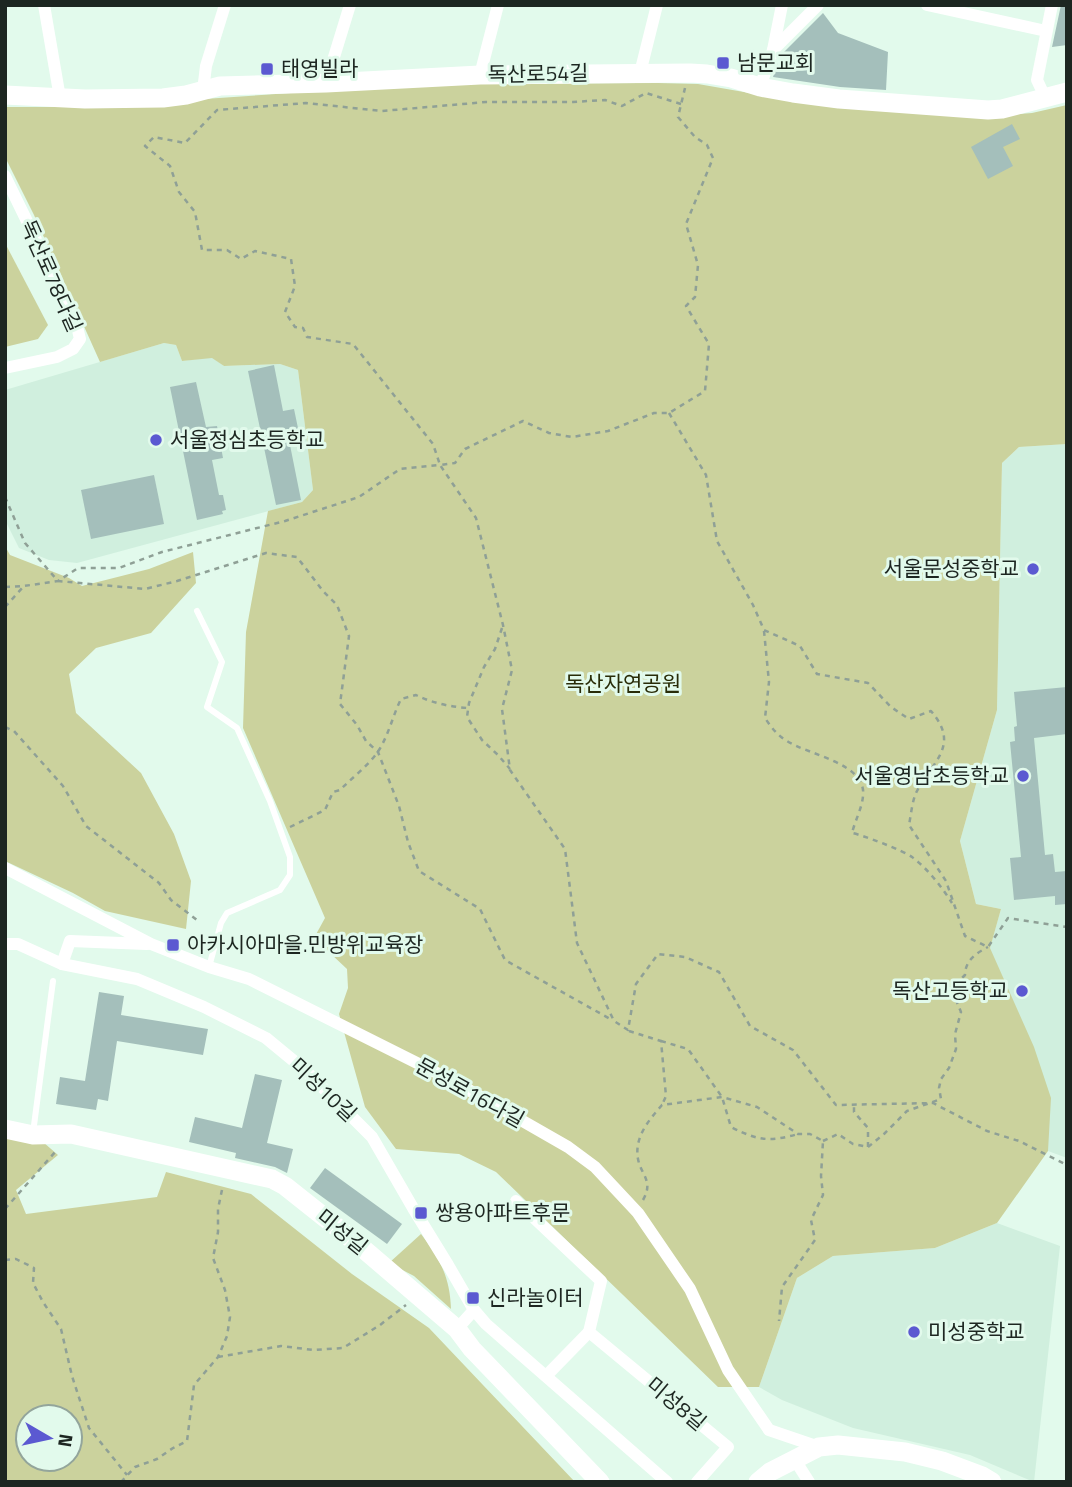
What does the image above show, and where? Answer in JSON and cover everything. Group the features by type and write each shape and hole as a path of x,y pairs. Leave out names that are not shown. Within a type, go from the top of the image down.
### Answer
{"street":[{"path":"44,5 61,98"},
{"path":"203,91 206,66 225,5"},
{"path":"326,83 350,5"},
{"path":"480,75 498,5"},
{"path":"640,73 657,5"},
{"path":"760,86 773,50 782,5"},
{"path":"773,50 818,5"},
{"path":"927,5 1046,31"},
{"path":"1045,97 1037,80 1052,5"},
{"name":"독산로54길","path":"5,95 163,98 220,86 480,75 640,73 690,73 731,78 793,93 839,99 988,110 1002,109 1067,92"},
{"name":"독산로78다길","path":"5,176 76,322 80,339 73,349 57,357 5,368"},
{"name":"문성로16다길","path":"5,868 151,944 209,967 249,979 453,1081 568,1147 595,1167 635,1210 690,1289 728,1370 769,1430 820,1447"},
{"path":"62,964 70,942 151,944"},
{"name":"미성10길","path":"5,944 18,944 62,964 137,979 204,1007 266,1038 306,1071 372,1137 474,1310"},
{"name":"미성길","path":"5,1129 33,1135 71,1134 227,1169 272,1180 285,1186 457,1329 471,1349 600,1482"},
{"path":"516,1201 601,1280 589,1332 546,1376"},
{"path":"457,1329 474,1310 486,1324 667,1482"},
{"name":"미성8길","path":"589,1332 728,1447 696,1482"},
{"path":"758,1482 771,1472 820,1447 838,1445 905,1452 942,1461 992,1482"},
{"path":"795,1460 808,1482"}],"lane":[{"path":"197,611 222,662 207,707 237,728 270,801 290,857 290,875 280,890 227,913 221,923 209,967"},
{"path":"33,1135 53,981"}],"path":[{"path":"58,581 78,568 119,568 162,552 285,521 359,497 400,469 455,463 465,449 523,421 549,433 572,437 608,431 654,413 669,413 705,391 709,344 686,306 695,297 698,265 686,224 713,158 707,145 695,137 678,117 690,73"},
{"path":"510,770 502,709 512,670 503,625 476,518 440,466 433,444 353,344 307,337 303,328 295,327 285,312 295,286 291,259 255,251 241,259 227,250 202,250 195,212 178,192 170,166 145,145 154,136 186,143 217,110 306,103 382,111 486,102 605,100 622,106 646,93 681,104"},
{"path":"669,413 706,475 717,541 764,630 769,682 765,718 776,733 789,743 851,769 860,780 864,794 852,833 911,856 942,887 955,908"},
{"path":"5,497 25,543 58,581"},
{"path":"5,587 58,581 145,589 266,553 297,557 337,605 349,636 340,704 366,741 378,752 399,806 419,871 480,909 505,960 628,1030 688,1049 722,1097 731,1127 751,1137 777,1140 798,1134 810,1134 823,1141"},
{"path":"5,607 24,586"},
{"path":"503,625 495,649 484,667 467,717 482,740 499,755 565,849 577,943 614,1021"},
{"path":"764,630 800,646 817,674 869,683 891,708 909,719 931,711 938,719 944,736 940,758 915,794 909,825 946,881 965,936 988,947"},
{"path":"281,831 325,810 333,792 340,790 378,752 401,699 416,695 451,707 468,708"},
{"path":"5,727 14,731 63,786 86,826 159,883 171,900 197,920"},
{"path":"868,1147 907,1111 941,1099 941,1079 949,1068 956,1049 955,1034 961,1012 953,993 976,953 988,947 1008,918 1067,927"},
{"path":"628,1030 636,984 658,954 685,957 719,972 750,1026 793,1050 836,1105 933,1103 987,1131 1019,1141 1067,1165"},
{"path":"635,1210 646,1198 647,1178 638,1160 638,1139 666,1096 661,1041"},
{"path":"662,1105 722,1097 757,1107 798,1134"},
{"path":"853,1105 853,1112 867,1128 868,1147"},
{"path":"823,1141 838,1133 853,1144 868,1147"},
{"path":"5,1209 71,1134"},
{"path":"779,1321 782,1287 815,1240 811,1220 823,1195 823,1141"},
{"path":"121,1482 135,1466 157,1459 187,1441 194,1385 218,1357 227,1336 230,1317 225,1290 213,1258 218,1233 218,1209 227,1169"},
{"path":"5,1260 16,1259 34,1268 33,1283 61,1329 89,1429 127,1475"},
{"path":"218,1357 281,1346 314,1350 343,1348 380,1325 418,1296"}],"shaded area":[{"name":"서울정심초등학교","path":"164,343 176,345 182,361 212,357 224,366 280,364 298,370 313,490 302,502 77,563 49,560 19,548 5,520 5,390"},
{"path":"1067,444 1067,1158 1048,1151 958,1058 1001,909 976,904 960,841 997,710 1002,463 1019,447"},
{"name":"미성중학교","path":"997,1223 1060,1246 1034,1482 970,1455 853,1428 782,1400 759,1387 797,1278 833,1256 935,1248"}],"green space":[{"name":"독산자연공원","path":"422,84 698,84 802,102 994,116 1032,113 1067,105 1067,444 1019,447 1002,463 997,710 960,841 976,904 1001,909 990,948 1034,1047 1051,1098 1048,1151 997,1223 935,1248 833,1256 797,1278 759,1387 718,1387 496,1172 459,1154 396,1149 365,1107 339,1014 348,988 347,969 314,938 325,918 243,728 246,632 268,511 302,502 313,490 298,370 280,364 224,366 212,358 182,361 176,345 164,343 100,362 5,157 5,107 156,107 204,99"},
{"path":"5,243 48,325 38,339 5,347"},
{"path":"5,546 10,555 69,578 82,586 149,569 193,552 196,583 151,633 96,648 69,674 76,713 141,773 174,834 191,881 186,929 105,911 5,861"},
{"path":"5,1137 43,1142 58,1155 16,1190 26,1214 157,1197 166,1172 251,1194 352,1274 429,1328 575,1482 5,1482"},
{"path":"421,1234 443,1269 449,1287 451,1309 414,1276 389,1263"}],"building":[{"path":"1061,5 1067,5 1067,45 1052,47"},
{"path":"823,13 838,33 888,52 886,90 840,87 773,77 781,55"},
{"path":"1012,124 1020,139 1003,147 1013,166 988,179 971,147"},
{"path":"274,365 283,411 294,409 299,433 288,435 301,500 276,505 248,371"},
{"path":"196,382 206,427 217,426 223,458 212,460 219,495 223,495 226,510 222,511 223,514 197,520 170,387"},
{"path":"154,475 164,524 91,539 81,490"},
{"path":"1067,687 1067,734 1034,738 1045,855 1053,854 1055,872 1067,871 1067,904 1055,905 1055,896 1014,900 1010,858 1021,857 1010,742 1015,741 1014,727 1017,726 1014,692"},
{"path":"99,992 124,996 121,1015 208,1029 203,1055 117,1041 108,1101 98,1099 96,1110 56,1104 60,1077 85,1081"},
{"path":"255,1074 282,1080 267,1143 293,1149 287,1173 275,1167 235,1158 236,1153 189,1142 195,1117 242,1128"},
{"path":"325,1168 402,1224 387,1244 310,1188"}],"place":[{"name":"남문교회","path":"723,63"},
{"name":"태영빌라","path":"267,69"},
{"name":"서울정심초등학교","path":"156,440"},
{"name":"서울문성중학교","path":"1033,569"},
{"name":"서울영남초등학교","path":"1023,776"},
{"name":"아카시아마을.민방위교육장","path":"173,945"},
{"name":"독산고등학교","path":"1022,991"},
{"name":"쌍용아파트후문","path":"421,1213"},
{"name":"신라놀이터","path":"473,1298"},
{"name":"미성중학교","path":"914,1332"}]}
